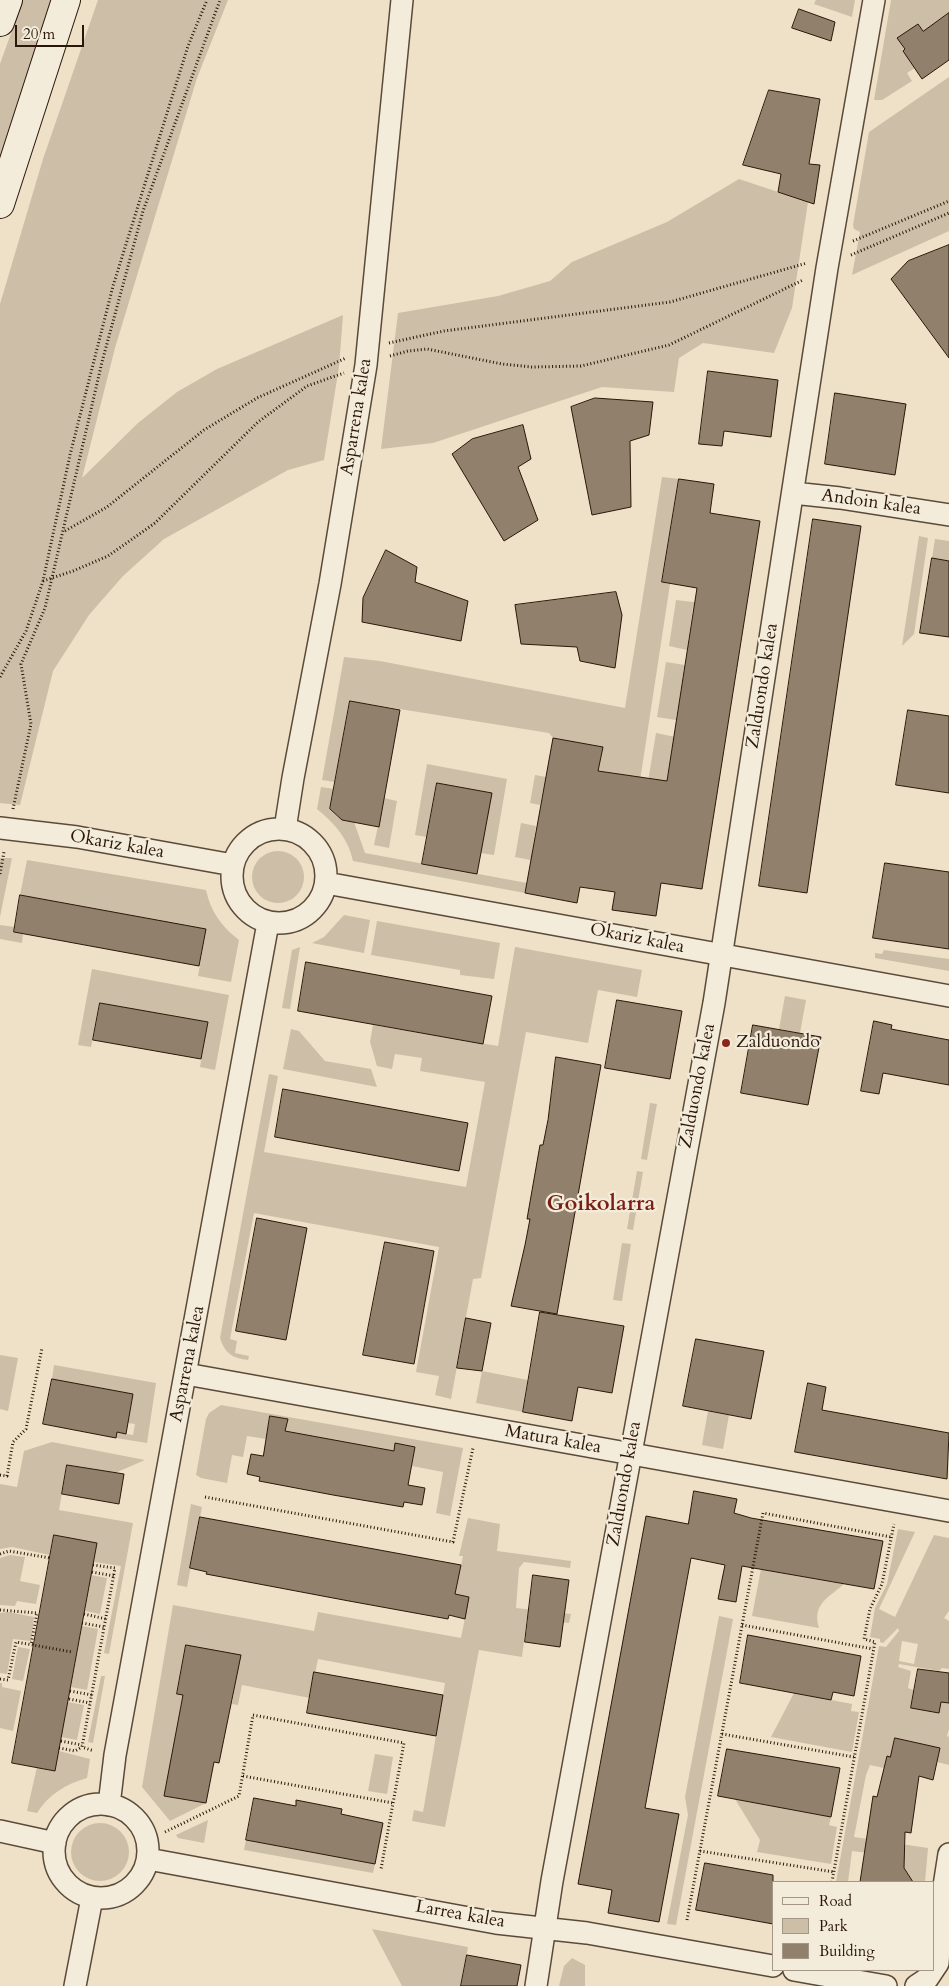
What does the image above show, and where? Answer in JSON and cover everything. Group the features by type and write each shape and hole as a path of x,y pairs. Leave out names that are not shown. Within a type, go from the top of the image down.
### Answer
{"main road":[{"path":"0,22 8,0"},
{"path":"0,204 66,0"}],"street":[{"name":"Asparrena kalea","path":"286,830 295,768 330,584 367,357 402,0"},
{"name":"Zalduondo kalea","path":"536,1986 544,1927 721,955 793,493 820,265 833,241 874,0"},
{"name":"Andoin kalea","path":"793,493 840,498 949,515"},
{"name":"Okariz kalea","path":"6,821 77,838 233,865"},
{"path":"268,830 286,830 303,835 317,848 325,864 326,883 317,903 301,918 286,923 268,923 253,916 239,902 232,884 233,865 240,849 252,837 268,830"},
{"name":"Okariz kalea","path":"326,883 949,996"},
{"name":"Asparrena kalea","path":"109,1805 117,1745 268,923"},
{"name":"Matura kalea","path":"186,1374 949,1511"},
{"path":"94,1804 109,1805 123,1809 135,1818 144,1830 148,1844 148,1859 141,1876 128,1890 111,1898 92,1898 78,1893 66,1884 58,1872 54,1858 54,1843 64,1823 80,1809 94,1804"},
{"path":"0,1831 54,1843"},
{"path":"934,1969 938,1963 944,1886 949,1854"},
{"name":"Larrea kalea","path":"148,1859 496,1923 544,1927 772,1966"},
{"path":"75,1986 92,1898"},
{"path":"800,1971 886,1986"},
{"path":"916,1986 928,1978 933,1971"}],"path":[{"path":"0,677 26,631 43,581 70,455 112,286 188,46 207,0"},
{"path":"6,821 31,724 21,664 46,608 102,362 143,211 220,0"},
{"path":"833,241 846,244 949,201"},
{"path":"64,531 106,507 204,430 258,398 367,357 444,330 670,302 820,265 853,254 949,213"},
{"path":"43,581 108,556 154,523 258,422 307,386 367,357 427,350 502,364 532,367 581,366 669,345 694,335 820,265"},
{"path":"0,874 4,852"},
{"path":"0,1475 7,1476 13,1442 26,1428 42,1348"},
{"path":"205,1497 453,1542 474,1444"},
{"path":"687,1920 763,1513 892,1537"},
{"path":"832,1881 875,1642 864,1639 870,1610 882,1584 894,1521"},
{"path":"0,1554 9,1551 50,1558"},
{"path":"59,1748 75,1751 82,1746 92,1695 115,1568 93,1565"},
{"path":"92,1572 114,1576"},
{"path":"0,1610 37,1613 31,1645"},
{"path":"84,1614 106,1618"},
{"path":"82,1623 104,1627"},
{"path":"742,1624 873,1649"},
{"path":"0,1679 8,1680 16,1642 72,1652"},
{"path":"70,1691 92,1695"},
{"path":"69,1699 90,1703"},
{"path":"165,1832 240,1796 253,1715 404,1743 382,1869"},
{"path":"722,1734 854,1757"},
{"path":"61,1740 98,1752"},
{"path":"243,1776 393,1803"},
{"path":"700,1851 834,1872"}],"green space":[{"path":"23,0 53,0 0,158 0,64"},
{"path":"98,0 228,0 197,78 115,348 82,478 138,423 177,392 217,369 343,315 339,367 324,460 288,470 164,539 123,576 89,615 53,671 20,805 0,803 0,304 43,159"},
{"path":"816,0 855,0 852,17 814,4"},
{"path":"891,0 949,0 949,25 943,17 923,31 918,24 898,38 915,68 907,73 912,81 882,100 874,100"},
{"path":"949,77 949,231 852,275 860,232 854,229 853,225 869,132"},
{"path":"739,179 808,202 792,308 774,353 703,343 679,358 674,392 602,387 433,443 381,449 398,313 498,296 550,281 572,262 667,222"},
{"path":"662,477 679,479 662,582 670,584 638,794 583,870 515,857 521,823 536,826 532,853 581,862 602,747 553,738 549,733 350,701 335,782 322,780 344,657 380,661 625,708"},
{"path":"919,536 928,538 914,634 902,646"},
{"path":"935,539 949,541 949,561 932,558"},
{"path":"676,600 701,603 700,608 693,607 687,650 669,646"},
{"path":"666,662 691,666 691,670 684,669 676,720 657,717"},
{"path":"656,733 680,738 673,741 666,786 643,812"},
{"path":"427,764 507,779 494,855 480,853 491,793 437,783 427,837 415,835"},
{"path":"535,775 546,777 540,805 530,803"},
{"path":"321,787 334,789 330,810 338,817 354,822 365,853 527,883 525,893 353,861 348,845 340,832 317,809"},
{"path":"384,798 397,801 389,848 374,845"},
{"path":"273,851 283,851 293,855 300,862 304,877 300,892 293,899 283,903 273,903 263,899 256,892 252,882 252,872 256,862 263,855"},
{"path":"0,858 12,858 0,917"},
{"path":"27,860 206,890 218,918 239,940 231,982 198,976 206,930 20,895"},
{"path":"344,915 370,920 364,953 312,943 324,937"},
{"path":"377,921 500,943 494,979 460,975 460,970 371,955"},
{"path":"0,925 15,927 14,932 23,934 22,943 0,939"},
{"path":"300,947 290,1009 282,1008 292,950"},
{"path":"515,947 642,970 637,997 598,990 588,1043 526,1032 481,1278 473,1279 451,1399 435,1395 439,1376 416,1372 439,1247 254,1213 230,1339 237,1341 235,1353 249,1356 248,1360 230,1354 224,1348 220,1338 269,1074 278,1076 264,1152 466,1187 485,1082 420,1071 422,1058 395,1054 392,1069 377,1066 370,1042 373,1025 498,1046"},
{"path":"884,950 949,959 949,971 875,958 875,953 882,954"},
{"path":"92,969 229,995 215,1070 200,1067 208,1022 100,1003 91,1047 78,1045"},
{"path":"785,996 806,1000 800,1033 779,1029"},
{"path":"291,1029 299,1031 325,1061 371,1069 377,1087 283,1069"},
{"path":"650,1103 657,1104 647,1160 641,1159"},
{"path":"637,1171 643,1172 633,1230 627,1229"},
{"path":"622,1243 631,1244 622,1301 613,1300"},
{"path":"0,1355 18,1358 8,1411 0,1409"},
{"path":"54,1365 156,1383 147,1443 116,1438 117,1432 133,1435 135,1424 128,1423 133,1394 52,1379"},
{"path":"482,1371 528,1380 523,1412 476,1403"},
{"path":"221,1405 463,1448 450,1516 436,1513 443,1472 412,1466 415,1447 395,1443 394,1451 285,1431 287,1419 270,1416 266,1439 247,1436 243,1457 232,1455 227,1483 201,1478 196,1475 206,1419 209,1413"},
{"path":"708,1411 729,1415 723,1449 702,1445"},
{"path":"52,1442 145,1460 115,1473 67,1465 59,1510 133,1523 109,1654 104,1653 121,1566 94,1562 97,1543 54,1535 50,1555 12,1547 0,1549 0,1484 17,1487 24,1451"},
{"path":"191,1504 202,1507 187,1587 177,1585"},
{"path":"468,1518 500,1524 497,1551 571,1561 570,1568 524,1562 519,1568 516,1608 571,1614 569,1623 527,1618 522,1657 479,1650 445,1827 412,1821 414,1810 423,1812 445,1683 318,1659 310,1698 242,1685 238,1705 232,1704 240,1655 177,1694 183,1695 164,1796 206,1803 170,1821 142,1787 173,1605 314,1631 318,1612 461,1638 469,1597 455,1594 463,1556 459,1556"},
{"path":"898,1529 915,1532 879,1609 895,1617 934,1535 949,1538 949,1611 944,1618 949,1621 949,1669 942,1668 939,1671 899,1664 898,1667 911,1671 908,1688 949,1703 949,1729 947,1736 949,1737 949,1765 937,1762 940,1748 895,1738 890,1757 887,1756 884,1768 870,1765 866,1775 854,1837 928,1848 925,1881 910,1881 904,1868 904,1857 852,1851 848,1881 836,1881 879,1646 886,1647 899,1631 898,1628 883,1643 880,1642 880,1639 870,1637 875,1608 887,1584","holes":["902,1641 918,1644 914,1664 899,1661"]},
{"path":"10,1555 25,1557 20,1581 40,1585 36,1604 17,1601 15,1606 0,1605 0,1558"},
{"path":"761,1569 844,1584 827,1598 820,1607 817,1620 819,1628 752,1616"},
{"path":"91,1575 107,1578 100,1614 85,1611"},
{"path":"8,1612 34,1617 31,1641 13,1639 7,1674 0,1673 0,1613"},
{"path":"719,1616 733,1619 676,1925 667,1924 688,1815 685,1797"},
{"path":"82,1626 98,1629 87,1690 71,1687"},
{"path":"18,1647 30,1649 23,1681 12,1679"},
{"path":"101,1676 105,1676 93,1743 88,1742"},
{"path":"0,1683 2,1683 2,1687 21,1691 13,1731 0,1728"},
{"path":"794,1693 852,1704 851,1711 859,1712 852,1752 771,1737"},
{"path":"68,1702 84,1705 77,1740 61,1737"},
{"path":"59,1751 90,1759 87,1778 72,1783 53,1795 37,1813 27,1811 37,1767 55,1770"},
{"path":"375,1754 393,1757 387,1794 368,1791"},
{"path":"735,1799 831,1817 829,1825 837,1827 831,1864 757,1852 760,1840"},
{"path":"208,1820 204,1843 178,1838 176,1835"},
{"path":"100,1823 116,1828 124,1836 129,1852 124,1868 116,1876 100,1881 84,1876 76,1868 71,1852 76,1836 84,1828"},
{"path":"246,1840 375,1864 373,1873 244,1850"},
{"path":"372,1929 468,1947 461,1986 402,1986"},
{"path":"572,1958 585,1965 585,1986 559,1986 564,1966"}],"building":[{"path":"799,9 835,22 831,41 792,28"},
{"path":"949,13 949,60 922,79 903,51 905,49 897,38 918,24 923,31"},
{"path":"769,90 820,99 809,164 820,165 814,204 778,192 781,174 743,165"},
{"path":"949,245 949,358 891,279 908,261"},
{"path":"708,371 778,380 771,437 724,431 722,446 699,444"},
{"path":"835,393 906,404 895,475 825,464"},
{"path":"595,398 653,402 649,435 630,441 631,507 592,515 571,407"},
{"path":"523,425 531,459 518,467 538,520 504,541 452,454 472,439"},
{"path":"679,479 714,484 710,513 760,521 702,889 661,883 656,916 612,910 615,892 580,887 577,903 525,893 553,738 603,747 598,771 667,781 697,588 662,582"},
{"path":"813,519 861,526 807,893 759,886"},
{"path":"386,550 417,567 415,582 468,601 461,641 362,622 363,598"},
{"path":"932,558 949,561 949,637 920,633"},
{"path":"616,592 622,615 615,668 580,661 577,647 521,644 515,605"},
{"path":"350,701 400,710 379,827 342,820 330,809"},
{"path":"908,710 949,716 949,793 896,785"},
{"path":"437,783 492,793 477,874 422,864"},
{"path":"885,863 949,872 949,949 873,938"},
{"path":"20,895 206,929 199,966 14,932"},
{"path":"306,962 492,996 483,1044 298,1011"},
{"path":"617,1000 682,1011 670,1079 605,1068"},
{"path":"100,1003 208,1022 201,1059 93,1040"},
{"path":"874,1021 892,1025 891,1029 949,1040 949,1085 883,1073 879,1094 861,1091"},
{"path":"753,1025 821,1037 808,1105 741,1093"},
{"path":"556,1057 601,1065 557,1314 511,1306 530,1219 527,1219 540,1145 543,1145 548,1120"},
{"path":"283,1089 468,1123 459,1171 275,1137"},
{"path":"257,1218 307,1228 286,1340 236,1331"},
{"path":"385,1242 434,1251 414,1364 363,1355"},
{"path":"540,1312 624,1326 612,1393 578,1387 572,1421 523,1412"},
{"path":"466,1318 491,1323 482,1371 457,1368"},
{"path":"696,1339 764,1351 751,1419 683,1406"},
{"path":"52,1379 133,1394 126,1434 117,1432 116,1438 43,1424"},
{"path":"808,1383 826,1387 822,1410 949,1433 947,1479 795,1452"},
{"path":"270,1416 288,1419 285,1431 394,1451 395,1443 415,1447 408,1485 425,1488 422,1505 404,1502 403,1507 333,1495 259,1481 260,1477 247,1474 251,1454 263,1456"},
{"path":"67,1465 124,1474 119,1504 62,1494"},
{"path":"694,1491 737,1499 734,1513 751,1518 883,1541 874,1589 742,1566 736,1602 718,1599 725,1565 691,1558 645,1808 679,1814 659,1922 608,1913 612,1890 578,1884 646,1516 688,1524"},
{"path":"200,1517 461,1565 455,1594 469,1597 465,1619 449,1615 448,1619 349,1601 206,1574 207,1572 190,1568"},
{"path":"54,1535 97,1543 55,1771 12,1763"},
{"path":"533,1575 569,1580 560,1647 525,1642"},
{"path":"748,1635 861,1656 854,1696 833,1692 831,1700 740,1683"},
{"path":"186,1645 241,1655 219,1763 214,1762 206,1803 164,1796 183,1695 177,1694"},
{"path":"918,1669 949,1673 949,1703 941,1702 939,1713 911,1708"},
{"path":"314,1672 443,1695 436,1736 307,1713"},
{"path":"895,1738 940,1748 933,1780 919,1776 911,1833 905,1832 904,1868 912,1881 860,1881 873,1796 877,1797 887,1756 890,1757"},
{"path":"727,1749 840,1768 831,1817 718,1796"},
{"path":"254,1798 296,1806 296,1800 342,1809 341,1814 383,1823 375,1864 246,1840"},
{"path":"705,1863 773,1875 772,1924 696,1910"},
{"path":"467,1955 521,1965 517,1986 461,1986"}],"place":[{"name":"Zalduondo","path":"726,1043"}],"district":[{"name":"Goikolarra","path":"601,1205"}]}
